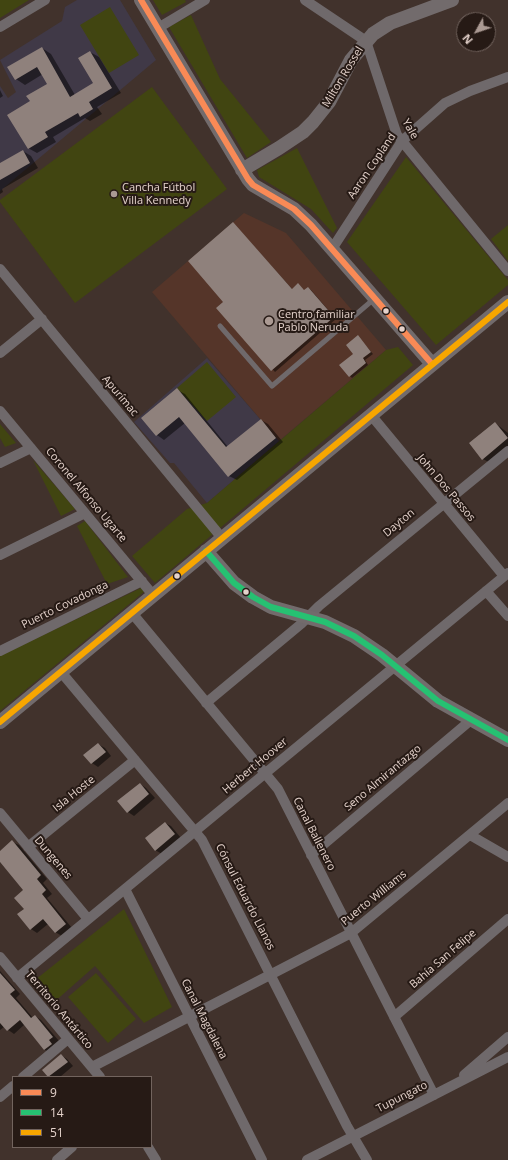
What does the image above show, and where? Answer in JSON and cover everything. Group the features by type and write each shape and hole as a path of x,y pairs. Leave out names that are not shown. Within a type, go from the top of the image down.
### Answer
{"street":[{"path":"0,27 45,0"},
{"path":"141,0 242,170 253,185 303,217 432,364"},
{"path":"158,28 205,0"},
{"path":"305,0 366,41"},
{"name":"Milton Rossel","path":"242,170 285,144 313,122 329,102 351,60 373,34 390,23 430,4 452,0"},
{"name":"Yale","path":"366,41 393,126 402,141 508,271"},
{"name":"Aaron Copland","path":"332,249 402,141 445,103 470,91 508,77"},
{"name":"Apurímac","path":"0,269 222,538"},
{"path":"0,722 508,302"},
{"path":"0,353 42,319"},
{"name":"Coronel Alfonso Ugarte","path":"0,411 153,595"},
{"name":"John Dos Passos","path":"370,415 443,503 506,575"},
{"path":"0,463 31,448"},
{"name":"Dayton","path":"308,617 319,606 443,503 508,451"},
{"path":"0,555 85,513"},
{"path":"206,551 230,579 253,597 271,606 325,622 354,636 396,666 438,700 508,740"},
{"name":"Herbert Hoover","path":"17,978 506,575"},
{"name":"Puerto Covadonga","path":"0,651 142,581"},
{"path":"486,591 508,616"},
{"name":"Canal Ballenero","path":"132,613 278,789 434,1094"},
{"path":"206,703 308,617"},
{"name":"Cónsul Eduardo Llanos","path":"61,672 205,845 347,1126 367,1160"},
{"name":"Seno Almirantazgo","path":"311,855 471,720"},
{"name":"Isla Hoste","path":"28,847 135,760"},
{"name":"Puerto Williams","path":"92,1067 351,933 508,803"},
{"name":"Dungenes","path":"0,813 88,919"},
{"path":"470,835 508,857"},
{"name":"Canal Magdalena","path":"125,889 262,1160"},
{"name":"Bahía San Felipe","path":"394,1017 508,919"},
{"name":"Territorio Antártico","path":"0,958 99,1076"},
{"path":"450,1086 508,1037"},
{"path":"24,1076 68,1039"},
{"name":"Tupungato","path":"307,1160 508,1057"},
{"path":"0,1097 12,1087"},
{"path":"57,1160 71,1148"},
{"path":"149,1148 156,1160"}],"lane":[{"path":"220,326 272,386 375,298"}],"shaded area":[{"path":"77,0 120,0 156,60 0,191 0,86 8,98 16,92 0,60 62,21 65,7"},
{"name":"Centro familiar Pablo Neruda","path":"244,213 286,233 386,350 279,441 152,292"},
{"path":"207,358 279,441 207,503 174,463 170,463 134,422"}],"green space":[{"path":"0,0 29,0 0,18"},
{"path":"153,0 185,0 186,2 162,15"},
{"path":"110,7 139,55 109,73 80,25"},
{"path":"191,15 220,79 271,142 247,158 169,27"},
{"name":"Cancha Fútbol Villa Kennedy","path":"152,87 227,189 75,303 0,200"},
{"path":"297,148 337,228 333,233 311,209 259,177 257,170"},
{"path":"406,157 508,280 508,285 436,345 347,242"},
{"path":"508,225 508,261 491,239"},
{"path":"398,347 413,365 155,583 132,556 187,509 207,503 386,350"},
{"path":"207,362 236,397 207,421 177,388"},
{"path":"0,424 16,443 5,447 0,438"},
{"path":"33,460 75,509 61,516"},
{"path":"85,521 128,577 107,584 77,526"},
{"path":"141,588 145,591 0,711 0,656"},
{"path":"124,909 172,1007 144,1023 95,966 52,1004 35,980"},
{"path":"96,973 136,1019 108,1043 68,997"}],"building":[{"path":"42,47 70,97 93,83 78,58 90,51 112,88 89,102 93,109 80,117 78,113 45,132 48,137 28,149 7,115 30,101 26,96 47,84 37,67 15,80 7,67"},
{"path":"23,150 30,163 0,180 0,163"},
{"path":"233,222 292,289 298,283 304,290 308,287 334,317 271,371 216,308 223,302 188,261"},
{"path":"358,335 371,352 363,358 366,363 349,377 339,365 353,354 346,345"},
{"path":"177,388 226,447 261,419 276,438 228,477 179,417 156,436 141,418"},
{"path":"495,422 508,438 482,460 469,443"},
{"path":"98,743 106,752 91,764 83,755"},
{"path":"140,783 149,794 127,813 117,801"},
{"path":"165,822 175,834 155,851 145,838"},
{"path":"12,840 41,875 37,879 46,890 42,894 66,924 55,933 43,919 30,930 17,914 24,909 14,898 23,890 0,862 0,851"},
{"path":"0,973 15,990 10,994 31,1018 35,1015 53,1037 49,1040 52,1044 44,1050 20,1020 7,1031 0,1023"},
{"path":"61,1054 68,1062 49,1076 47,1076 42,1070"}],"transit line":[{"name":"9","path":"141,0 248,179 253,185 294,209 311,225 432,364"},
{"name":"51","path":"0,722 508,302"},
{"name":"14","path":"206,551 234,583 253,597 271,607 325,622 354,636 382,655 438,701 508,740"}],"place":[{"name":"Cancha Fútbol Villa Kennedy","path":"114,194"},
{"name":"Centro familiar Pablo Neruda","path":"269,321"}]}
